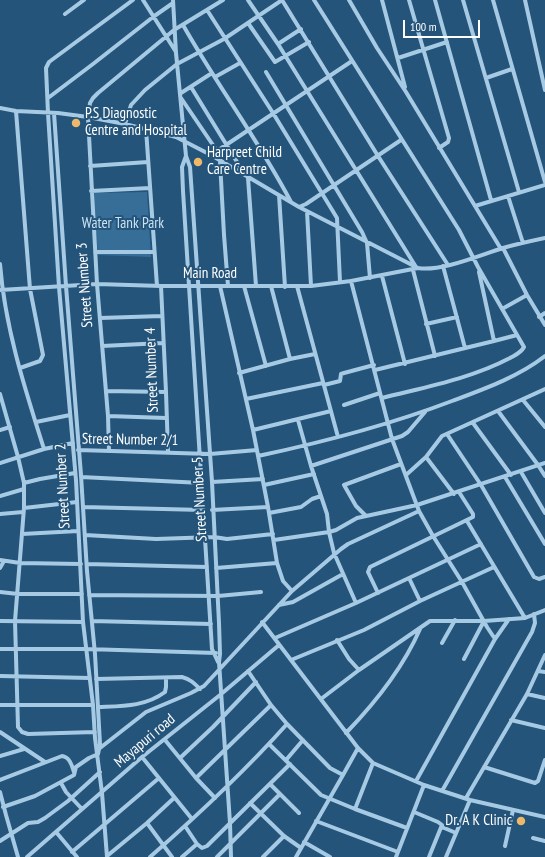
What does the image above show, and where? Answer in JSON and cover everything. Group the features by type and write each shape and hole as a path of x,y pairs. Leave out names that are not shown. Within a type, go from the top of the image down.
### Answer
{"street":[{"path":"65,14 84,0"},
{"name":"Street Number 2","path":"107,856 95,732 96,706 90,678 83,622 74,451 59,287 46,68 49,62 133,0"},
{"path":"143,0 176,53"},
{"name":"Street Number 3","path":"109,450 108,416 91,190 88,117 90,103 93,98 174,30 223,0"},
{"path":"248,0 308,90 416,269 426,324 435,356"},
{"path":"314,0 401,140 440,199 524,345 524,349 501,362 472,374 382,398"},
{"path":"349,0 377,48 406,92 439,148 502,248 539,317 545,325"},
{"path":"382,0 406,92"},
{"path":"409,0 449,138 448,142 439,148"},
{"path":"435,0 491,200"},
{"path":"464,0 519,192"},
{"path":"475,206 545,183 493,0"},
{"path":"525,0 545,90"},
{"path":"124,124 128,111 135,99 178,64 199,53 284,1 446,265 465,348"},
{"path":"48,98 173,2"},
{"name":"Street Number 5","path":"173,2 174,30 186,156 190,167 212,482 212,510 218,596 220,695 230,823 231,857"},
{"path":"207,10 273,113 337,218 340,282"},
{"path":"248,23 273,61 277,62 309,42"},
{"path":"183,25 274,172 291,203"},
{"path":"278,44 301,29"},
{"path":"398,58 447,42"},
{"path":"211,155 352,61"},
{"path":"217,151 181,96 191,87 240,63"},
{"path":"486,78 512,69"},
{"path":"266,72 362,232 367,243 370,278"},
{"path":"191,87 247,177 256,286"},
{"path":"0,108 16,111 88,117 176,137 211,155 291,203 416,269"},
{"path":"16,111 30,289 43,356 40,361 20,368"},
{"path":"3,807 34,796 71,778 76,767 98,754 100,748 96,706 95,649 89,595 54,113"},
{"name":"Street Number 4","path":"146,129 154,252 159,286 164,343 168,452"},
{"path":"299,207 335,185 401,140"},
{"path":"186,156 182,167 203,510 213,653 219,662"},
{"path":"220,161 228,286"},
{"path":"90,166 148,162"},
{"path":"91,190 150,188"},
{"path":"279,195 285,287"},
{"path":"508,196 524,243"},
{"path":"306,204 311,286"},
{"name":"Main Road","path":"1,290 97,284 159,286 311,286 351,281 446,265 502,248 545,238"},
{"path":"95,252 154,252"},
{"path":"0,264 1,290 20,368 44,449"},
{"path":"478,267 494,341"},
{"path":"382,276 405,364"},
{"path":"351,281 392,439 419,511 495,640"},
{"path":"220,286 253,430 273,534 277,563 283,581 292,591"},
{"path":"244,286 266,366"},
{"path":"271,286 290,359"},
{"path":"297,286 338,437"},
{"path":"502,309 527,295"},
{"path":"539,317 545,313"},
{"path":"100,318 162,316"},
{"path":"426,324 457,317"},
{"path":"246,399 340,381 341,374 344,373 405,364 517,335"},
{"path":"102,346 164,343"},
{"path":"240,373 290,359 316,354"},
{"path":"258,456 305,446 426,411 482,390 524,369 545,356"},
{"path":"406,475 426,457 439,439 447,434 545,389"},
{"path":"106,392 166,392"},
{"path":"344,405 380,393"},
{"path":"0,394 24,483 24,510 15,621 18,727 22,732 28,734 95,732"},
{"path":"523,400 545,427"},
{"path":"253,430 331,411"},
{"path":"311,466 402,436 408,432 426,411"},
{"path":"498,411 545,476"},
{"path":"36,422 70,415"},
{"path":"108,416 166,418"},
{"path":"298,420 327,514 329,532 334,553 356,604"},
{"path":"473,423 511,475"},
{"path":"0,430 10,427"},
{"path":"447,434 481,485 534,577 539,579 545,577"},
{"path":"0,463 44,449 73,443"},
{"name":"Street Number 2/1","path":"74,451 109,450 210,454 257,450"},
{"path":"426,457 454,494"},
{"path":"274,540 329,532 336,530 357,518 418,505 545,463"},
{"path":"366,516 356,506 344,485 401,464"},
{"path":"521,472 545,513"},
{"path":"24,483 75,473"},
{"path":"264,485 314,474"},
{"path":"505,477 545,544"},
{"path":"81,478 202,483"},
{"path":"212,482 263,479"},
{"path":"0,496 24,489"},
{"path":"378,593 368,569 433,536 473,518 474,515 459,492"},
{"path":"269,513 301,507 312,499 321,496"},
{"path":"0,514 77,502"},
{"path":"83,507 203,510"},
{"path":"212,510 268,507"},
{"path":"100,748 146,712 200,689 210,680 278,605 334,553 348,544 419,511"},
{"path":"467,521 525,618"},
{"path":"22,534 78,531"},
{"path":"85,535 156,539 214,537 227,539 273,534"},
{"path":"275,638 356,604 481,544"},
{"path":"0,568 2,560 20,563 81,564"},
{"path":"216,568 277,563"},
{"path":"87,564 207,567"},
{"path":"291,660 364,630 420,601 494,567"},
{"path":"278,605 293,602 343,574"},
{"path":"408,578 420,601"},
{"path":"0,592 18,594 82,594"},
{"path":"89,595 218,596 260,592"},
{"path":"321,699 359,670 430,621 484,621 525,618 545,610"},
{"path":"442,791 532,632 535,623 534,614"},
{"path":"416,781 495,640 509,619"},
{"path":"0,620 83,622"},
{"path":"442,644 455,620"},
{"path":"92,621 211,624"},
{"path":"464,659 484,621"},
{"path":"262,622 346,733 373,763 424,785 442,791 468,799 545,817"},
{"path":"346,733 378,699 412,648 420,628"},
{"path":"337,640 346,655 359,670"},
{"name":"Mayapuri road","path":"28,857 142,757 165,740 279,645"},
{"path":"0,649 95,649 220,654"},
{"path":"446,857 468,799 484,767 527,694 545,655"},
{"path":"248,671 271,705 287,724 330,768 343,775"},
{"path":"538,671 545,672"},
{"path":"0,676 90,678"},
{"path":"0,705 133,706 165,692 166,678"},
{"path":"96,679 187,678 194,682 200,689"},
{"path":"180,758 256,682"},
{"path":"527,694 545,698"},
{"path":"196,778 271,705"},
{"path":"511,720 545,728"},
{"path":"150,857 215,798 287,724"},
{"path":"0,732 45,762"},
{"path":"165,740 196,778 215,798"},
{"path":"286,760 303,740"},
{"path":"269,744 321,795 407,828"},
{"path":"296,857 358,748"},
{"path":"0,756 24,749"},
{"path":"0,780 60,756 64,756 69,760 75,772"},
{"path":"142,757 192,819"},
{"path":"484,767 534,783 538,781 545,760"},
{"path":"355,809 373,763"},
{"path":"185,826 197,844 202,848 207,846 290,764"},
{"path":"0,841 28,823 40,821 72,798 100,772"},
{"path":"72,852 159,778"},
{"path":"61,783 64,789 82,809"},
{"path":"270,784 299,813"},
{"path":"316,821 397,855 424,785"},
{"path":"0,792 18,857"},
{"path":"217,857 280,794"},
{"path":"107,856 174,798"},
{"path":"250,803 284,836 301,848"},
{"path":"505,846 513,810"},
{"path":"414,812 440,823 442,827 456,833"},
{"path":"0,816 6,815"},
{"path":"146,823 172,857"},
{"path":"429,857 442,827"},
{"path":"56,832 77,857"},
{"path":"264,857 284,836"},
{"path":"533,838 545,841"},
{"path":"304,842 330,857"},
{"path":"182,857 197,844"}],"green space":[{"name":"Water Tank Park","path":"147,192 151,257 98,255 94,207 95,193"}],"place":[{"name":"P.S Diagnostic Centre and Hospital","path":"76,123"},
{"name":"Harpreet Child Care Centre","path":"198,162"},
{"name":"Dr. A K Clinic","path":"521,821"}]}
